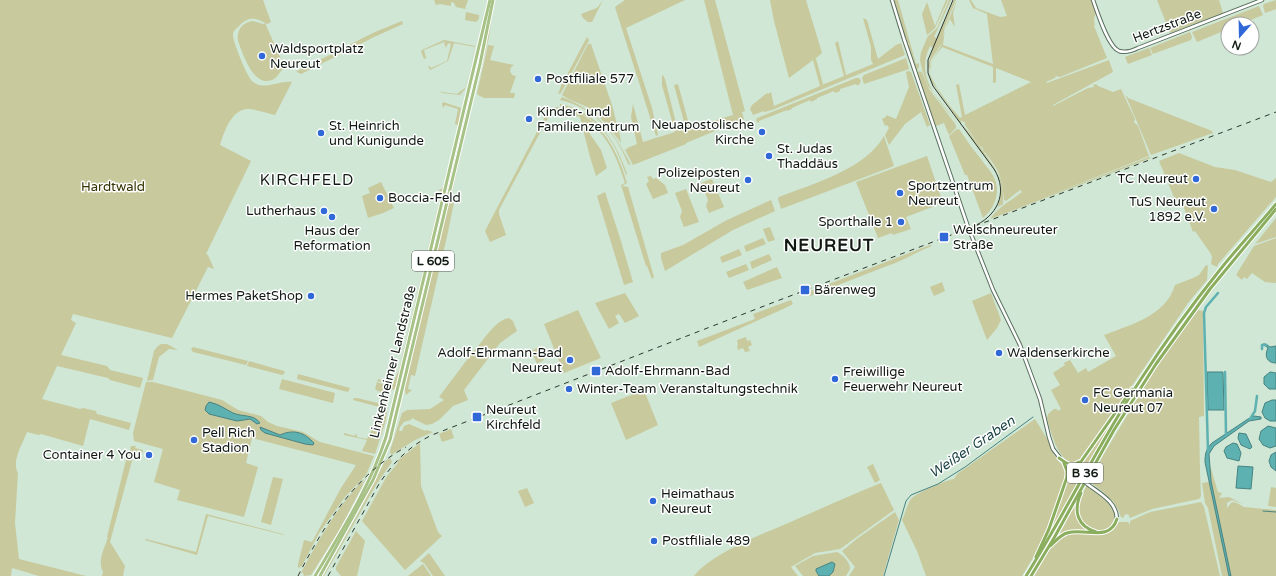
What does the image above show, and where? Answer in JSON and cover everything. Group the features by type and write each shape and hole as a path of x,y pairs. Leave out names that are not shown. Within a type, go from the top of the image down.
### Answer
{"highway":[{"name":"B 36","path":"1026,576 1137,385 1219,271 1276,204"},
{"name":"B 36","path":"1031,576 1137,393 1177,333 1276,209"},
{"path":"1073,473 1133,388 1137,385"},
{"path":"1059,458 1072,465 1077,464 1082,459"},
{"name":"B 36","path":"1034,562 1051,524 1067,477 1067,471 1064,463"},
{"name":"B 36","path":"1067,477 1073,473"},
{"path":"1082,488 1077,507 1078,516 1080,521 1087,528 1098,532 1104,532 1110,529 1117,519"},
{"name":"B 36","path":"1048,549 1060,537 1069,532 1098,532"}],"main road":[{"name":"Linkenheimer Landstraße","path":"320,576 368,490 386,451 402,394 470,106 486,35 492,0"},
{"name":"Linkenheimer Landstraße","path":"315,576 368,482 386,437 492,0"},
{"path":"892,0 967,224 993,290 1019,343 1040,399 1053,449 1073,473 1110,502 1115,510 1117,519"},
{"name":"Hertzstraße","path":"1093,0 1111,44 1117,50 1124,52 1131,51 1262,0"}],"green space":[{"name":"Hardtwald","path":"0,0 263,0 271,22 267,24 259,20 248,19 235,30 233,33 233,38 244,67 253,82 262,86 292,82 275,115 253,109 244,109 234,116 227,127 220,145 251,161 206,254 208,255 214,269 208,267 172,338 73,314 71,320 76,323 61,355 107,366 110,370 143,378 140,388 110,380 108,378 57,366 42,399 80,409 83,408 96,411 97,414 131,423 129,430 90,419 83,446 41,434 39,435 27,432 18,452 16,463 18,473 15,523 19,559 86,576 39,576 12,568 11,576 0,576"},
{"path":"434,0 468,0 465,9 456,7 454,3 451,2 451,6 440,4 436,5"},
{"path":"494,0 489,37 479,78 479,74"},
{"path":"603,0 592,22 588,22 583,18 581,14 597,8"},
{"path":"625,0 685,0 626,28 652,108 658,135 656,136 615,7"},
{"path":"704,0 715,0 745,111 742,112 744,119 727,126 722,126 722,128 686,144 633,165 625,150 629,148 625,149 637,144 631,117 633,104 643,142 675,132 662,85 663,75 678,131 686,129 674,85 678,84 690,128 733,115"},
{"path":"770,0 806,0 822,53 815,59 823,84 822,85 844,76 835,43 838,41 846,75 873,64 871,60 871,47 863,18 867,20 878,59 896,45 901,43 905,55 772,110 753,115 750,109 752,105 767,93 768,94 771,92 774,106 820,86 813,60 789,78"},
{"path":"894,0 898,0 916,64 919,63 917,71 908,46 909,43 907,44"},
{"path":"946,0 948,0 935,28 927,35 922,14 927,2 935,26"},
{"path":"949,0 951,0 934,37 937,38 954,0 956,0 945,26 943,45 993,64 987,14 973,8 969,0 971,0 976,8 1000,17 1007,16 1001,0 1092,0 1097,13 1094,17 1094,26 1107,58 1060,77 1056,76 1055,78 1046,82 1047,83 1109,60 1113,72 1053,106 1088,88 1094,87 1093,85 1096,84 1113,92 1121,89 1135,119 1134,122 1138,126 1149,156 1028,204 1149,157 1151,158 990,219 1001,208 1022,192 1020,190 1006,201 1004,200 1001,178 993,163 965,125 965,122 961,120 961,124 931,81 928,65 933,48 930,46 926,58 925,69 931,89 936,96 928,86 920,60 921,52 928,36 937,28","holes":["942,44 933,59 930,67 932,77 932,62 942,47 993,67 993,83 996,82 996,68 1031,82 965,115 959,84 956,85 962,117 960,118 947,102 959,119 936,87 929,70 931,60"]},
{"path":"957,0 953,13 955,27 950,19 946,28"},
{"path":"1157,0 1219,0 1223,13 1170,33"},
{"path":"1276,0 1276,9 1265,13 1263,6 1264,4"},
{"path":"1259,6 1263,15 1260,16 1233,16"},
{"path":"466,12 479,15 479,19 476,22 465,20"},
{"name":"Waldsportplatz Neureut","path":"253,21 263,24 265,23 285,68 276,78 272,80 265,81 259,79 254,74 246,61 238,41 238,33 241,27 246,23"},
{"path":"402,21 403,24 347,51 345,47 375,32"},
{"path":"1220,21 1220,32 1197,42 1192,32"},
{"path":"1190,32 1192,37 1191,40 1153,54 1150,48"},
{"path":"587,37 589,40 588,42 561,93 558,94 561,86"},
{"path":"444,40 475,47 454,43 448,61 430,70 428,66 431,68 447,61 451,44 448,43 446,48 444,43 446,42 444,42 424,50 426,58 424,59 421,51"},
{"path":"588,44 591,44 612,105 621,143 597,115 587,107 562,95"},
{"path":"488,45 494,46 490,60 514,65 511,67 510,71 512,75 516,76 510,93 515,93 514,98 484,98 477,93"},
{"path":"1149,48 1152,55 1128,64 1125,57"},
{"path":"342,49 343,53 301,74 297,72 291,59 297,71"},
{"path":"906,58 909,69 864,84 862,78 864,75"},
{"path":"470,68 465,89 460,95 442,93 440,90 442,92 457,94 465,88"},
{"path":"919,71 922,72 929,89 956,125 956,128 949,135 944,123 936,126 935,124 917,73"},
{"path":"906,72 911,72 930,125 927,127 921,112 905,124 889,145 885,135 889,128 887,125 885,126 882,119 886,117 886,115 896,119 909,87"},
{"path":"859,78 861,81 859,85 856,84 840,89 840,91 835,93 834,91 811,102 810,100 792,109 759,121 759,123 756,121 757,118"},
{"path":"936,96 959,125 944,107"},
{"path":"1126,96 1212,131 1213,133 1151,155"},
{"path":"562,97 586,109 604,124 618,142 631,165 628,164 617,142 602,123 583,109 560,100"},
{"path":"443,102 461,108 458,125 455,124 458,109 445,105 443,108"},
{"path":"560,104 585,113 603,129 617,150 627,174 626,175 616,150 603,130 595,122 574,110 560,106"},
{"path":"557,107 571,110 584,116 595,124 604,133 618,157 627,183 622,186 628,187 654,277 652,279 646,266 621,185 625,183 612,150 602,135 589,123 590,134 601,150 607,168 596,176 580,117 558,111 550,114 499,210 506,235 490,242 485,231 549,109"},
{"path":"466,111 456,159 400,393 409,350"},
{"path":"962,125 971,134 995,168 1001,180 1003,204 998,207 1001,188 998,175"},
{"path":"959,129 991,172 997,186 994,203 988,214 983,218 967,175 965,175 949,136"},
{"path":"884,136 894,166 781,209 778,199 779,197 822,181 852,166 865,158 876,148"},
{"path":"462,149 452,192 456,199 454,202 415,376 411,375 408,389 412,390 406,395 404,387"},
{"path":"1179,153 1215,167 1235,170 1271,182 1276,178 1276,197 1217,267 1211,264 1211,254 1195,231 1193,232 1181,200 1176,202 1159,161"},
{"name":"Sportzentrum Neureut","path":"927,156 943,203 906,217 911,229 878,238 856,182"},
{"path":"651,176 653,179 656,178 665,185 668,193 653,199 646,184 649,181 647,177"},
{"path":"711,179 724,207 709,213 706,206 708,200 701,183"},
{"path":"381,182 394,208 368,218 362,196 370,193 368,188"},
{"path":"444,185 396,387 393,390 385,383 377,381 378,379 393,383 399,370 441,195 429,197 440,193 439,190 443,188"},
{"path":"686,189 699,222 684,227 680,217 682,211 675,193"},
{"path":"605,192 633,282 624,285 597,196"},
{"path":"771,200 775,211 733,230 665,271 661,253 683,245 727,220"},
{"path":"1276,218 1276,237 1255,244"},
{"path":"770,227 775,240 768,242 763,229"},
{"path":"763,238 766,244 746,252 744,246"},
{"path":"1276,238 1276,283 1265,282 1252,273 1247,279 1244,277 1242,280 1236,275 1254,246"},
{"path":"930,245 932,246 899,262 810,296 808,292"},
{"path":"739,249 742,255 722,263 720,257"},
{"path":"769,254 772,260 752,269 750,262"},
{"path":"746,264 749,270 729,278 726,272"},
{"path":"1206,265 1208,266 1207,280 1188,303 1125,396 1079,460 1072,463 1067,460 1062,456 1055,444 1047,418 1048,414 1054,409 1057,409 1058,411 1061,409 1051,390 1060,385 1053,373 1065,365 1064,363 1070,360 1078,373 1086,368 1088,372 1116,356 1104,335 1136,323 1155,312 1170,296 1175,285 1199,275"},
{"path":"777,267 782,278 747,290 743,282"},
{"path":"942,282 945,291 934,296 930,287"},
{"path":"625,293 639,316 625,323 619,314 615,316 619,323 609,329 595,303"},
{"path":"991,293 1001,320 997,328 987,340 972,301"},
{"path":"791,300 793,304 699,347 697,341 755,319 753,314"},
{"path":"578,310 601,358 564,373 544,324"},
{"path":"1198,310 1203,311 1204,416 1199,417 1201,496 1199,499 1152,509 1130,518 1128,514 1124,515 1124,518 1121,517 1112,501 1100,489 1090,482 1087,486 1108,503 1114,514 1114,519 1107,529 1092,529 1083,522 1078,513 1079,502 1086,486 1106,450 1168,350"},
{"path":"509,318 513,321 517,331 500,343 464,390 468,400 453,406 439,420 432,424 426,425 412,418 411,420 404,422 399,431 402,431 404,426 409,424 425,431 433,432 415,440 391,455 390,451 402,413 407,410 430,409 444,400 439,397 475,349 495,326 504,319"},
{"path":"746,337 747,341 750,340 752,345 748,347 750,351 745,352 743,348 738,350 737,340"},
{"path":"161,344 167,344 178,350 169,349 159,357 153,380 147,381 154,351"},
{"path":"193,347 248,361 246,365 193,352 191,349"},
{"path":"539,347 544,360 537,364 531,351"},
{"path":"249,361 284,371 285,373 282,375 247,366"},
{"path":"298,374 350,388 348,392 297,379"},
{"path":"282,379 335,393 333,403 279,389"},
{"path":"146,382 153,382 222,400 238,410 261,416 268,422 277,426 303,432 320,442 374,456 366,475 345,497 319,533 302,566 298,568 304,540 312,542 341,488 356,465 252,438 246,463 258,467 244,517 177,500 180,490 154,482 163,449 134,441 133,433"},
{"path":"377,382 386,385 392,390 383,392 375,389"},
{"path":"644,390 658,425 626,440 611,403"},
{"path":"1134,392 1136,392 1104,445 1053,537 1028,576 1055,531"},
{"path":"354,398 386,405 387,407 386,420 375,454 362,451 367,440 344,435 344,433 355,436 355,434 357,437 367,439 383,408 353,400"},
{"path":"1117,413 1081,476 1076,471"},
{"path":"1035,419 1049,442 1054,455 1065,469 1067,475 1052,519 1040,546 1022,576 926,576 917,551 902,520 911,499 931,487 954,479 957,474"},
{"path":"451,429 454,438 442,442 439,434"},
{"path":"420,443 421,486 438,532 442,536 405,570 362,521 387,476 398,463 397,461"},
{"path":"131,446 136,446 135,448 143,450 142,454 141,451 137,450 135,458 133,457 110,542 125,566 123,576 102,576 102,554 108,537 127,456 129,456"},
{"path":"390,458 392,462 376,485 323,576 385,461"},
{"path":"1209,462 1218,492 1222,493 1219,498 1229,497 1243,504 1232,500 1227,503 1227,508 1232,502 1244,507 1276,510 1276,576 1231,576 1211,481"},
{"path":"873,464 880,480 875,483 867,467"},
{"path":"368,475 340,529 311,575 304,576 303,573 301,573 329,524 345,501 364,479 361,486"},
{"path":"1074,475 1079,480 1045,541 1054,520 1067,480"},
{"path":"273,477 283,479 271,525 261,522"},
{"path":"1209,482 1229,576 1222,576 1208,508 1205,503 1202,483"},
{"path":"881,483 894,510 840,549 815,553 791,567 798,576 694,576 712,560 737,546"},
{"path":"1271,487 1276,488 1276,507 1268,506"},
{"path":"527,488 534,503 525,507 518,491"},
{"path":"1077,502 1079,519 1081,523 1090,531 1078,530 1057,538"},
{"path":"1201,502 1204,507 1220,576 1034,576 1052,546 1060,538 1066,535 1072,533 1105,534 1112,530 1119,522 1128,522 1130,525 1130,521 1150,512"},
{"path":"895,512 899,520 883,576 849,576 855,567 842,551"},
{"path":"206,514 284,535 208,516 197,555 145,540 146,539 196,552"},
{"path":"356,531 365,541 357,576 341,576 336,570 336,567"},
{"path":"837,552 844,557 849,564 850,569 846,576 803,576 795,566 813,556"},
{"path":"429,553 445,576 433,576 424,563 420,561"},
{"path":"423,564 431,576 408,576"}],"water":[{"path":"1263,344 1270,347 1276,346 1276,363 1268,360 1266,354 1268,348"},
{"path":"1207,372 1223,372 1224,410 1208,410"},
{"path":"1270,372 1276,373 1276,389 1269,389 1264,384 1264,377"},
{"path":"1276,400 1276,421 1270,421 1265,418 1262,412 1265,403"},
{"path":"209,402 219,405 233,413 255,418 260,423 257,424 250,419 237,421 209,414 205,410"},
{"path":"1254,416 1261,417 1261,419 1249,421 1214,446 1209,454 1211,481 1231,576 1229,576 1205,456 1212,443"},
{"path":"1268,426 1276,428 1276,446 1270,448 1263,445 1259,439 1261,431"},
{"path":"260,427 280,435 289,432 302,434 314,443 313,445 305,444 265,433"},
{"path":"1239,433 1246,434 1252,447 1250,449 1241,445 1238,438"},
{"path":"1233,443 1237,444 1241,453 1239,461 1227,458 1224,451 1226,447"},
{"path":"1276,452 1276,471 1271,467 1269,461 1271,455"},
{"path":"1238,466 1253,467 1251,489 1236,488"},
{"path":"832,562 835,564 833,572 829,576 819,576 816,569"}],"waterway":[{"path":"1208,452 1204,313 1206,307 1218,293"},
{"path":"1262,349 1262,345 1266,345"},
{"path":"1225,372 1226,435"},
{"path":"1250,419 1255,411 1257,396"},
{"name":"Weißer Graben","path":"884,576 906,501 911,495 938,484 965,467 1033,417"},
{"path":"1263,511 1276,512"}],"tram line":[{"path":"953,0 928,60 928,73 933,86 994,169 1000,187 1000,195 994,211 981,223 972,227"}],"railway":[{"path":"328,576 384,476 396,462 416,444 432,435 777,301 1276,112"},
{"path":"298,576 330,520 356,487 388,458 406,447"}],"place":[{"name":"Waldsportplatz Neureut","path":"262,56"},
{"name":"Postfiliale 577","path":"538,79"},
{"name":"Kinder- und Familienzentrum","path":"529,119"},
{"name":"Neuapostolische Kirche","path":"762,132"},
{"name":"St. Heinrich und Kunigunde","path":"321,133"},
{"name":"St. Judas Thaddäus","path":"769,156"},
{"name":"TC Neureut","path":"1196,179"},
{"name":"Polizeiposten Neureut","path":"748,180"},
{"name":"Sportzentrum Neureut","path":"900,193"},
{"name":"Boccia-Feld","path":"380,198"},
{"name":"TuS Neureut 1892 e.V.","path":"1214,209"},
{"name":"Lutherhaus","path":"324,211"},
{"name":"Haus der Reformation","path":"332,217"},
{"name":"Sporthalle 1","path":"901,222"},
{"name":"Welschneureuter Straße","path":"944,237"},
{"name":"Bärenweg","path":"805,290"},
{"name":"Hermes PaketShop","path":"311,296"},
{"name":"Waldenserkirche","path":"999,353"},
{"name":"Adolf-Ehrmann-Bad Neureut","path":"570,360"},
{"name":"Adolf-Ehrmann-Bad","path":"596,371"},
{"name":"Freiwillige Feuerwehr Neureut","path":"835,379"},
{"name":"Winter-Team Veranstaltungstechnik","path":"569,389"},
{"name":"FC Germania Neureut 07","path":"1085,400"},
{"name":"Neureut Kirchfeld","path":"477,417"},
{"name":"Pell Rich Stadion","path":"194,440"},
{"name":"Container 4 You","path":"149,455"},
{"name":"Heimathaus Neureut","path":"653,501"},
{"name":"Postfiliale 489","path":"654,541"}],"district":[{"name":"KIRCHFELD","path":"307,180"},
{"name":"NEUREUT","path":"829,245"}]}
